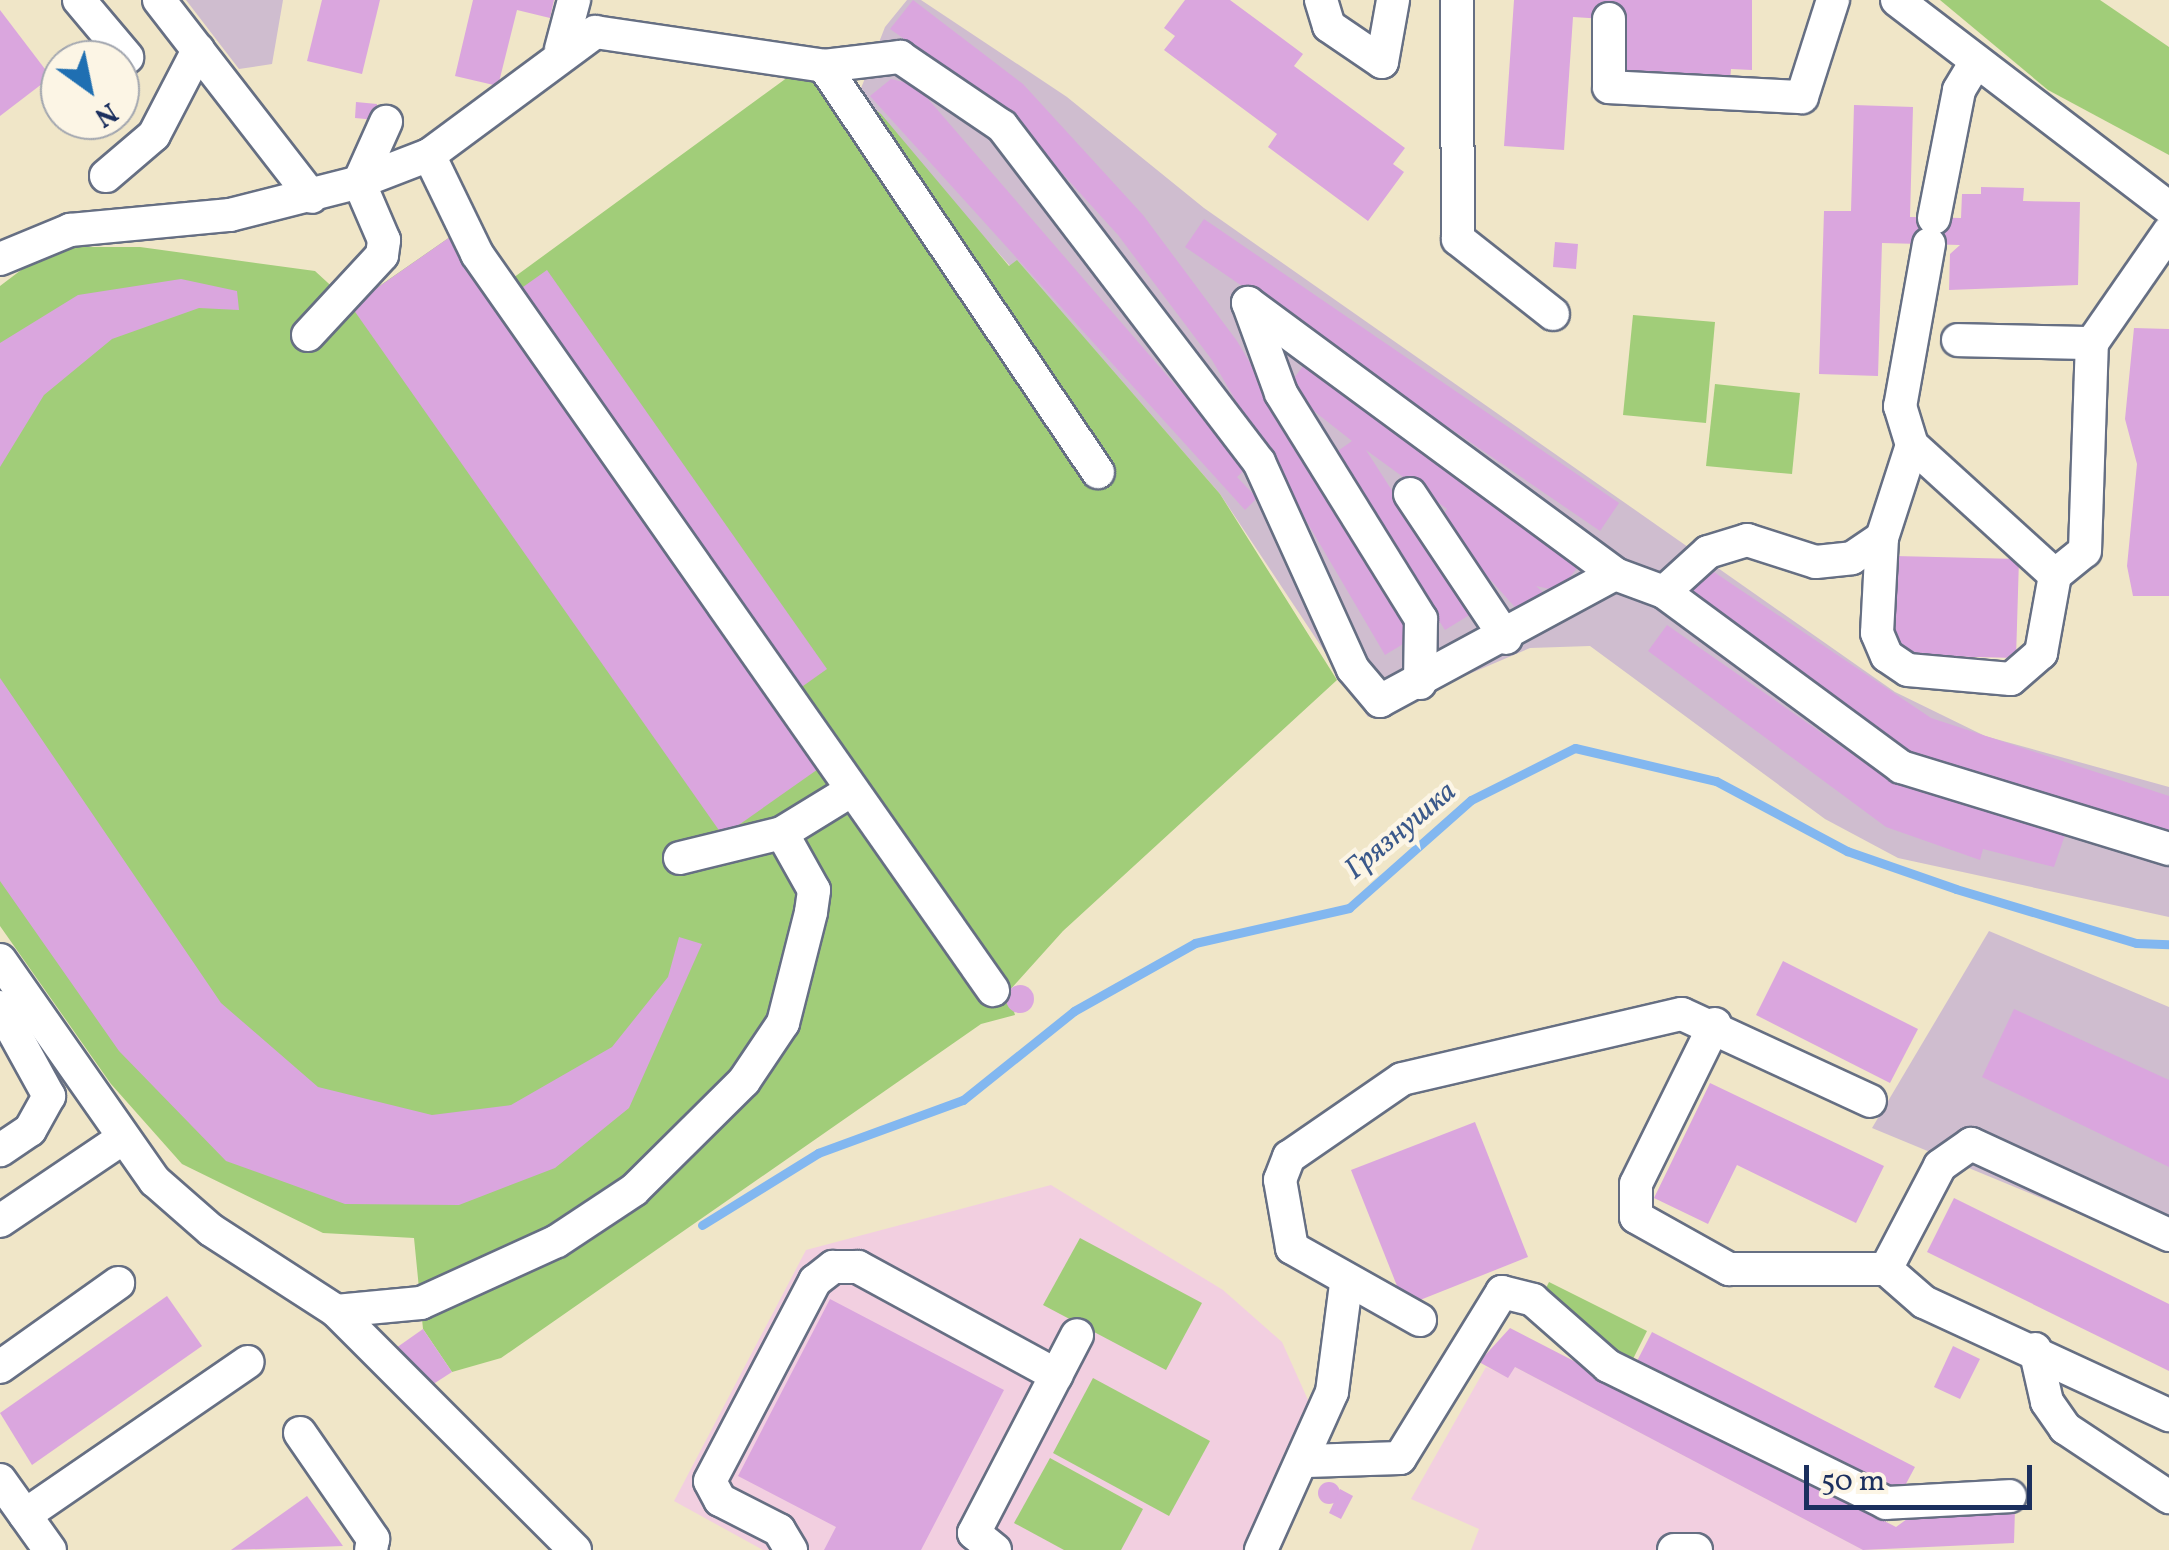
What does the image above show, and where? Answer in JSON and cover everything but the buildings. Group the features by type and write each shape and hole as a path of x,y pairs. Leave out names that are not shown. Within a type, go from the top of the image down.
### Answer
{"street":[{"path":"79,0 113,40"},
{"path":"159,0 312,197"},
{"path":"561,49 574,0"},
{"path":"1321,0 1329,26 1382,62 1393,0"},
{"path":"1457,0 1458,239 1553,314"},
{"path":"1609,20 1610,87 1802,96 1833,0"},
{"path":"1897,0 2169,208"},
{"path":"0,259 70,230 312,197 359,182 429,155 526,87 561,49 595,32 824,66 900,57 1002,126 1258,462 1353,669 1380,702 1506,638 1615,574"},
{"path":"106,176 154,134 198,50"},
{"path":"1976,62 1958,90 1900,406 1912,445 2055,574"},
{"path":"824,66 1098,472"},
{"path":"308,335 382,255 359,182 386,122"},
{"path":"429,155 477,254 992,990"},
{"path":"1912,445 1882,538 1877,633 1887,656 1908,670 2011,679 2041,653 2055,574 2084,551 2092,343 2169,232"},
{"path":"1420,683 1421,619 1281,393 1248,303 1615,574 1664,592 1901,767 2169,849"},
{"path":"1958,340 2092,343"},
{"path":"1410,494 1506,638"},
{"path":"1664,592 1708,552 1747,540 1816,562 1852,558 1882,538"},
{"path":"680,858 782,833 852,790"},
{"path":"336,1311 421,1304 557,1241 634,1190 744,1081 783,1024 811,912 814,890 782,833"},
{"path":"0,960 124,1138 211,1230 336,1311 576,1550"},
{"path":"0,1007 50,1096 36,1122 0,1150"},
{"path":"1420,1320 1346,1284 1292,1248 1280,1180 1289,1156 1343,1116 1402,1080 1597,1039 1660,1014 1715,1024 1870,1102"},
{"path":"1715,1024 1636,1184 1636,1217 1729,1269 1886,1269 1924,1302 2169,1414"},
{"path":"0,1221 124,1138"},
{"path":"1886,1269 1940,1166 1970,1144 2169,1235"},
{"path":"791,1550 779,1530 720,1500 710,1481 816,1281 832,1267 858,1267 1056,1375"},
{"path":"0,1367 118,1283"},
{"path":"1261,1550 1307,1461 1332,1392 1346,1284"},
{"path":"1307,1461 1400,1458 1502,1292 1533,1300 1608,1366 1886,1503 2010,1496"},
{"path":"989,1548 974,1533 1077,1335"},
{"path":"2034,1349 2047,1402 2066,1428 2169,1498"},
{"path":"25,1515 248,1362"},
{"path":"300,1433 373,1539 372,1550"},
{"path":"0,1480 50,1550"},
{"path":"1674,1550 1696,1550"}],"shaded area":[{"path":"186,0 283,0 272,64 239,69"},
{"path":"907,0 921,0 1067,97 1204,208 1895,692 1985,736 2169,787 2169,917 1898,858 1825,819 1590,646 1530,648 1368,717 1220,494 1017,261 1010,266 858,96 885,27"},
{"path":"1989,931 2169,1007 2169,1251 1872,1128"},
{"path":"1051,1185 1223,1290 1282,1342 1317,1420 1248,1550 763,1550 674,1501 806,1250"},
{"path":"1486,1367 1508,1377 1515,1367 1863,1550 1471,1550 1479,1529 1411,1499"}],"green space":[{"path":"1940,0 2100,0 2169,47 2169,155 2048,90"},
{"path":"799,69 826,93 858,96 881,114 1009,266 1017,260 1220,494 1337,680 1063,931 1008,992 1015,1015 981,1024 501,1358 452,1372 423,1329 414,1238 323,1233 182,1164 111,1084 0,926 0,286 37,258 76,247 140,247 315,271 352,305 450,237 467,261 513,278"},
{"path":"1633,315 1715,322 1706,423 1623,415"},
{"path":"1715,384 1800,393 1792,474 1706,466"},
{"path":"1080,1238 1202,1303 1166,1370 1043,1305"},
{"path":"1549,1282 1647,1331 1630,1365 1532,1316"},
{"path":"1093,1378 1210,1441 1169,1516 1053,1453"},
{"path":"1050,1458 1143,1509 1121,1550 1064,1550 1014,1523"}],"waterway":[{"name":"Грязнушка","path":"702,1225 818,1153 963,1100 1074,1011 1195,943 1349,908 1471,800 1575,748 1716,781 1847,851 1956,889 2136,943 2169,944"}]}
